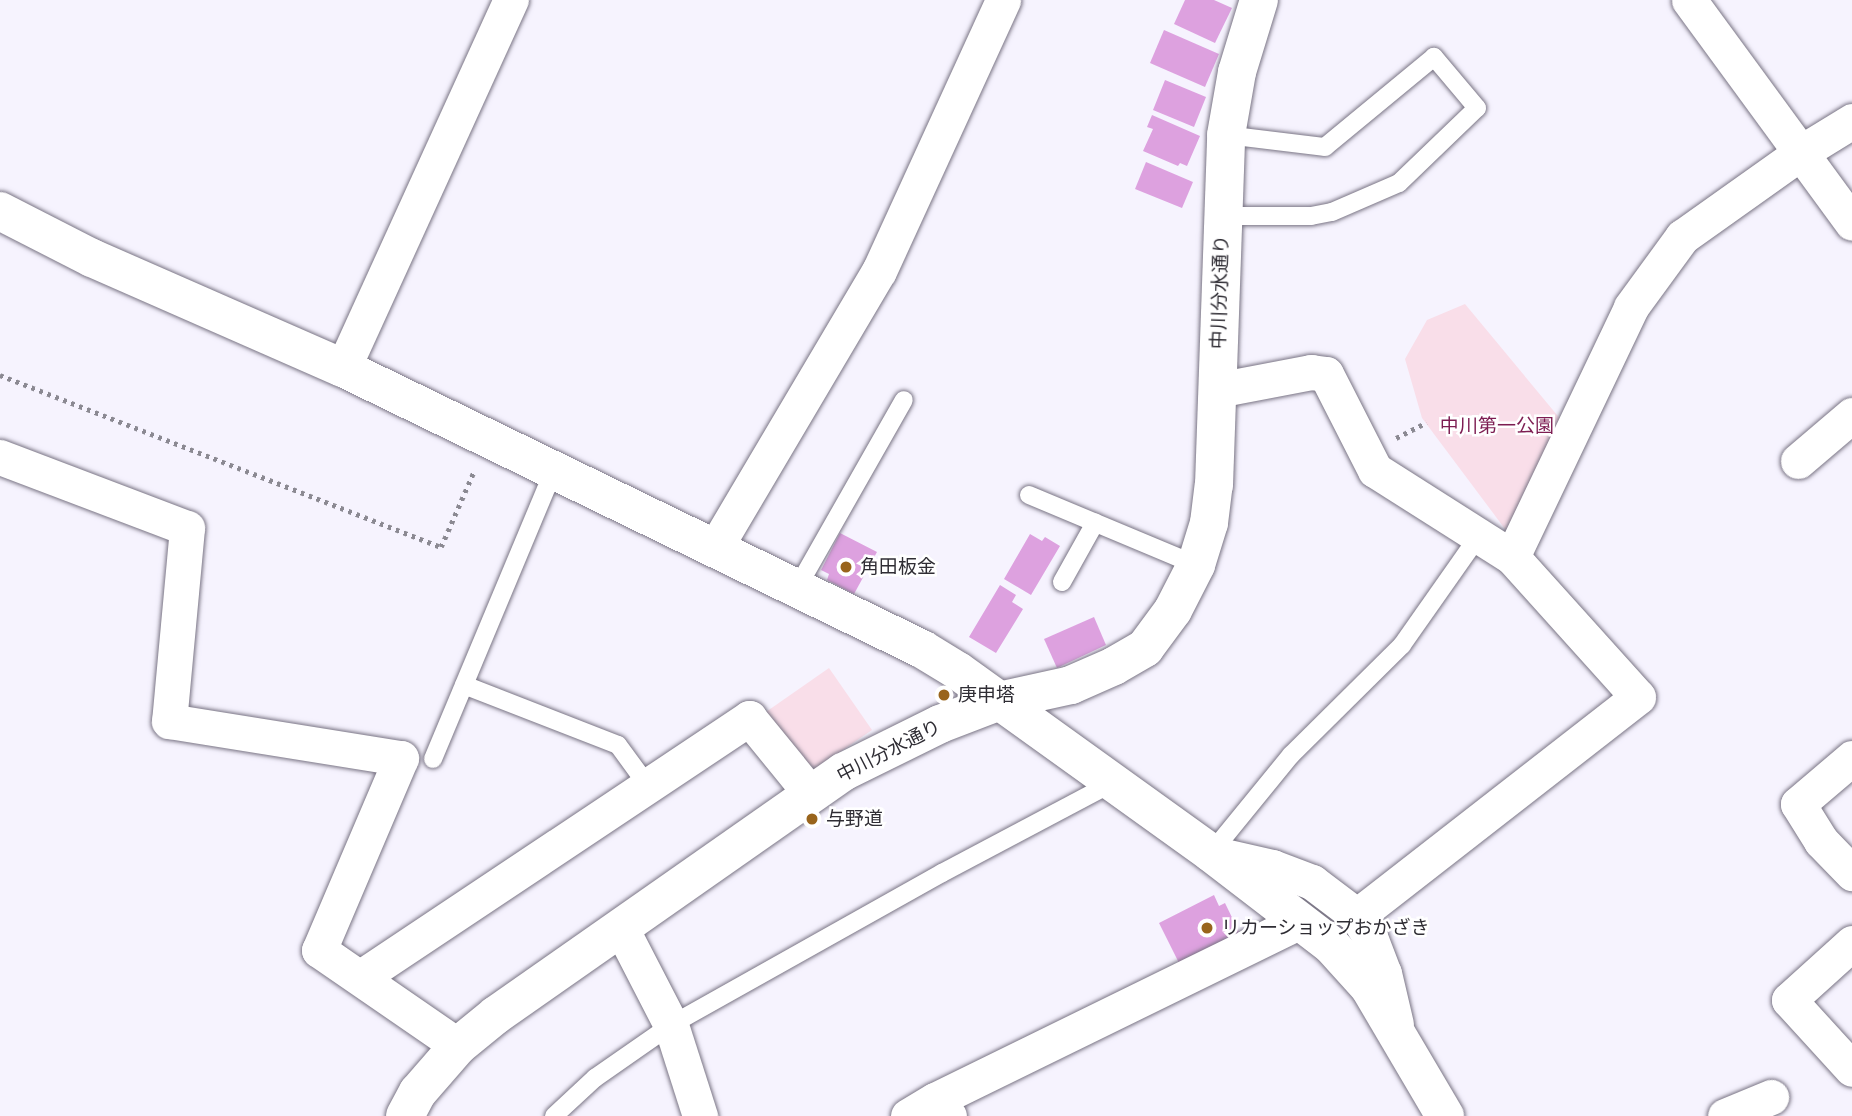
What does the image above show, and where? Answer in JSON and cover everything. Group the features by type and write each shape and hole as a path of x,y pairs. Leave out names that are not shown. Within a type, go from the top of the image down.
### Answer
{"street":[{"path":"343,368 511,0"},
{"path":"715,548 879,271 1003,0"},
{"name":"中川分水通り","path":"405,1116 418,1092 458,1046 496,1015 811,794 887,749 940,724 1003,700 1070,684 1114,666 1145,648 1173,610 1196,565 1209,523 1214,485 1226,135 1237,72 1259,0"},
{"path":"1689,0 1852,223"},
{"path":"1511,557 1631,307 1682,237 1800,153 1852,121"},
{"path":"0,211 92,258 343,368 922,649 1003,700 1331,945 1369,987 1445,1116"},
{"path":"1217,390 1311,372 1326,374 1375,470 1511,557 1638,697 1357,916"},
{"path":"1798,461 1852,415"},
{"path":"0,457 187,528 169,721 401,758 319,950 458,1046"},
{"path":"361,977 749,718 811,794"},
{"path":"1852,758 1798,804 1821,841 1852,873"},
{"path":"1211,853 1272,867 1312,882 1357,916 1370,937 1384,974 1399,1038"},
{"path":"930,1111 1300,921"},
{"path":"621,928 671,1025 700,1116"},
{"path":"1852,943 1789,1000 1852,1069"},
{"path":"1725,1116 1771,1097"}],"lane":[{"path":"1222,216 1311,216 1332,212 1399,183 1477,108 1434,57 1325,147 1226,135"},
{"path":"797,588 904,400"},
{"path":"433,759 554,470"},
{"path":"1029,495 1196,565"},
{"path":"1062,582 1095,523"},
{"path":"1211,853 1291,755 1402,645 1478,537"},
{"path":"464,685 618,745 648,786"},
{"path":"555,1116 594,1078 671,1025 942,873 1115,782"}],"path":[{"path":"0,375 441,547 488,438"},
{"path":"1392,440 1426,423"}],"green space":[{"name":"中川第一公園","path":"1465,304 1562,421 1508,533 1422,418 1405,359 1427,320"},
{"path":"829,668 872,730 808,774 763,714"}],"building":[{"path":"1185,0 1214,0 1232,8 1215,43 1174,24"},
{"path":"1164,30 1219,54 1205,87 1150,63"},
{"path":"1165,80 1206,97 1194,127 1153,110"},
{"path":"1152,115 1200,136 1187,166 1180,163 1178,166 1143,151 1153,129 1147,127"},
{"path":"1146,162 1193,182 1182,208 1135,189"},
{"path":"840,533 877,552 854,594 827,580 829,574 821,570"},
{"path":"1030,534 1042,541 1045,537 1060,546 1031,595 1004,579"},
{"path":"1000,585 1016,595 1012,602 1023,609 996,653 969,637"},
{"path":"1094,617 1106,645 1057,668 1044,639"},
{"path":"1214,895 1219,906 1225,903 1240,934 1180,965 1159,923"}],"place":[{"name":"角田板金","path":"846,567"},
{"name":"庚申塔","path":"944,695"},
{"name":"与野道","path":"812,819"},
{"name":"リカーショップおかざき","path":"1207,928"}]}
